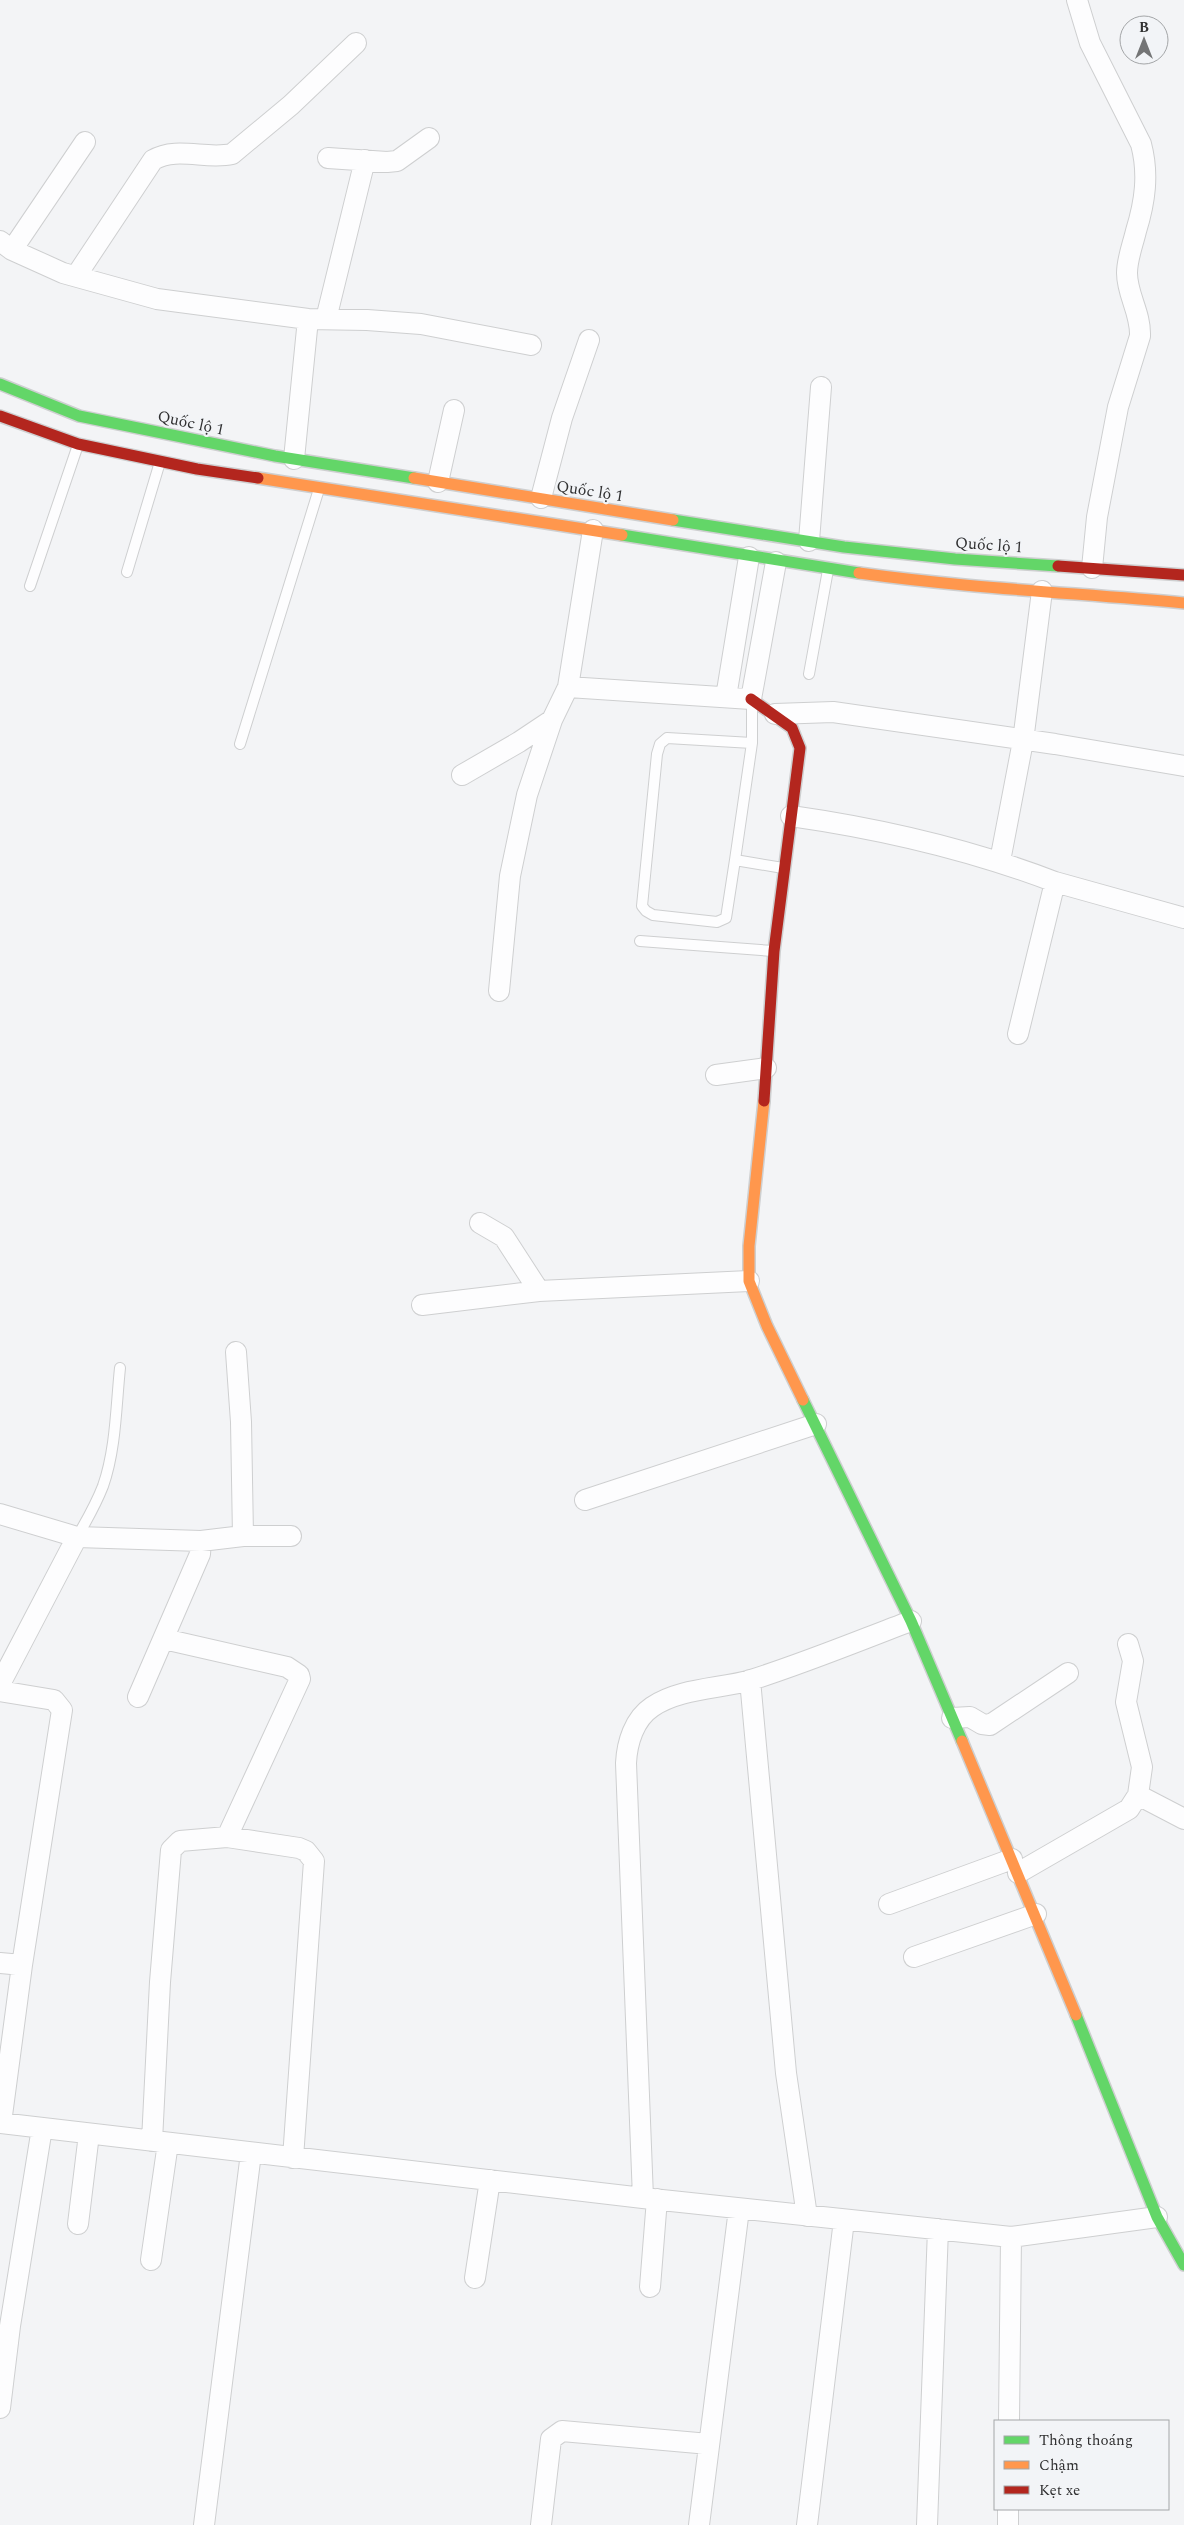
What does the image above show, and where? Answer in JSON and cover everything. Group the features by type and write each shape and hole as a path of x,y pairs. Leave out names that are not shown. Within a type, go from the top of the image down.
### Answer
{"main road":[{"name":"Quốc lộ 1","path":"0,384 79,416 294,459 844,547 955,558 1184,574"},
{"path":"0,416 78,444 197,469 593,530 749,558 938,584 1184,603"},
{"path":"751,698 792,728 800,748 774,951 763,1116 749,1246 749,1281 757,1304 911,1621 1036,1914 1157,2217 1184,2264"}],"street":[{"path":"1077,0 1090,43 1141,144 1146,162 1146,183 1142,212 1127,273 1141,324 1140,336 1118,407 1097,517 1092,568"},
{"path":"76,276 152,160 161,155 174,154 224,156 232,154 291,104 356,43"},
{"path":"328,158 398,161 428,138"},
{"path":"86,142 6,245 63,273 157,299 317,319 421,324 467,331 531,345"},
{"path":"294,459 317,319 365,160"},
{"path":"541,498 562,418 589,340"},
{"path":"809,541 820,387"},
{"path":"438,482 454,410"},
{"path":"499,991 510,876 527,795 552,720 568,687 593,530"},
{"path":"726,697 749,558"},
{"path":"568,687 751,698 776,562"},
{"path":"1000,861 1022,741 1042,591"},
{"path":"775,714 833,712 1184,766"},
{"path":"462,775 519,742 552,720"},
{"path":"790,816 892,832 1000,861 1055,882 1184,918"},
{"path":"1018,1034 1055,882"},
{"path":"716,1075 766,1068"},
{"path":"480,1223 492,1228 504,1237 539,1292"},
{"path":"422,1304 539,1292 749,1281"},
{"path":"236,1352 241,1422 243,1536"},
{"path":"585,1500 816,1424"},
{"path":"0,1514 77,1537 202,1541 243,1536 291,1536"},
{"path":"0,1684 77,1537"},
{"path":"138,1697 200,1554 202,1541"},
{"path":"650,2287 650,2199 626,1763 627,1743 638,1724 652,1707 677,1696 750,1680 911,1621"},
{"path":"164,1639 287,1667 299,1675 300,1679 227,1837"},
{"path":"889,1904 1015,1866 1129,1809 1138,1795 1142,1767 1126,1702 1133,1661 1128,1644"},
{"path":"952,1718 970,1717 978,1722 990,1725 1068,1673"},
{"path":"750,1680 786,2072 807,2216"},
{"path":"0,1691 54,1700 62,1710 22,1965 1,2123 650,2199 1011,2237 1157,2217"},
{"path":"1138,1795 1184,1819"},
{"path":"151,2260 160,2142 160,1982 171,1850 180,1841 227,1837 299,1848 306,1851 314,1861 293,2158"},
{"path":"914,1957 1036,1914"},
{"path":"0,1962 22,1965"},
{"path":"0,2408 10,2326 42,2128"},
{"path":"78,2224 89,2134"},
{"path":"204,2525 251,2153"},
{"path":"475,2278 490,2180"},
{"path":"699,2525 739,2209"},
{"path":"807,2525 844,2220"},
{"path":"927,2525 938,2229"},
{"path":"1009,2420 1011,2237"},
{"path":"541,2525 551,2439 556,2433 562,2431 710,2444"},
{"path":"1008,2510 1008,2525"}],"lane":[{"path":"30,586 78,444"},
{"path":"127,572 161,461"},
{"path":"240,744 319,488"},
{"path":"809,674 829,569"},
{"path":"751,698 752,743 726,918 717,922 653,914 646,911 642,906 657,754 660,744 667,738 752,743"},
{"path":"735,860 784,868"},
{"path":"640,941 774,951"},
{"path":"77,1537 92,1510 103,1484 111,1445 120,1368"}],"traffic: fast":[{"path":"0,384 79,416 275,456 414,478"},
{"path":"673,520 844,547 955,559 1058,566"},
{"path":"622,535 859,573"},
{"path":"803,1400 911,1621 962,1741"},
{"path":"1076,2015 1157,2217 1184,2265"}],"traffic: slow":[{"path":"258,478 622,535"},
{"path":"414,478 673,520"},
{"path":"859,573 981,586 1184,603"},
{"path":"764,1101 749,1246 749,1281 767,1326 803,1400"},
{"path":"962,1741 1076,2015"}],"traffic: jam":[{"path":"0,416 78,444 197,469 258,478"},
{"path":"1058,566 1184,575"},
{"path":"751,699 792,728 800,748 774,951 764,1101"}]}
